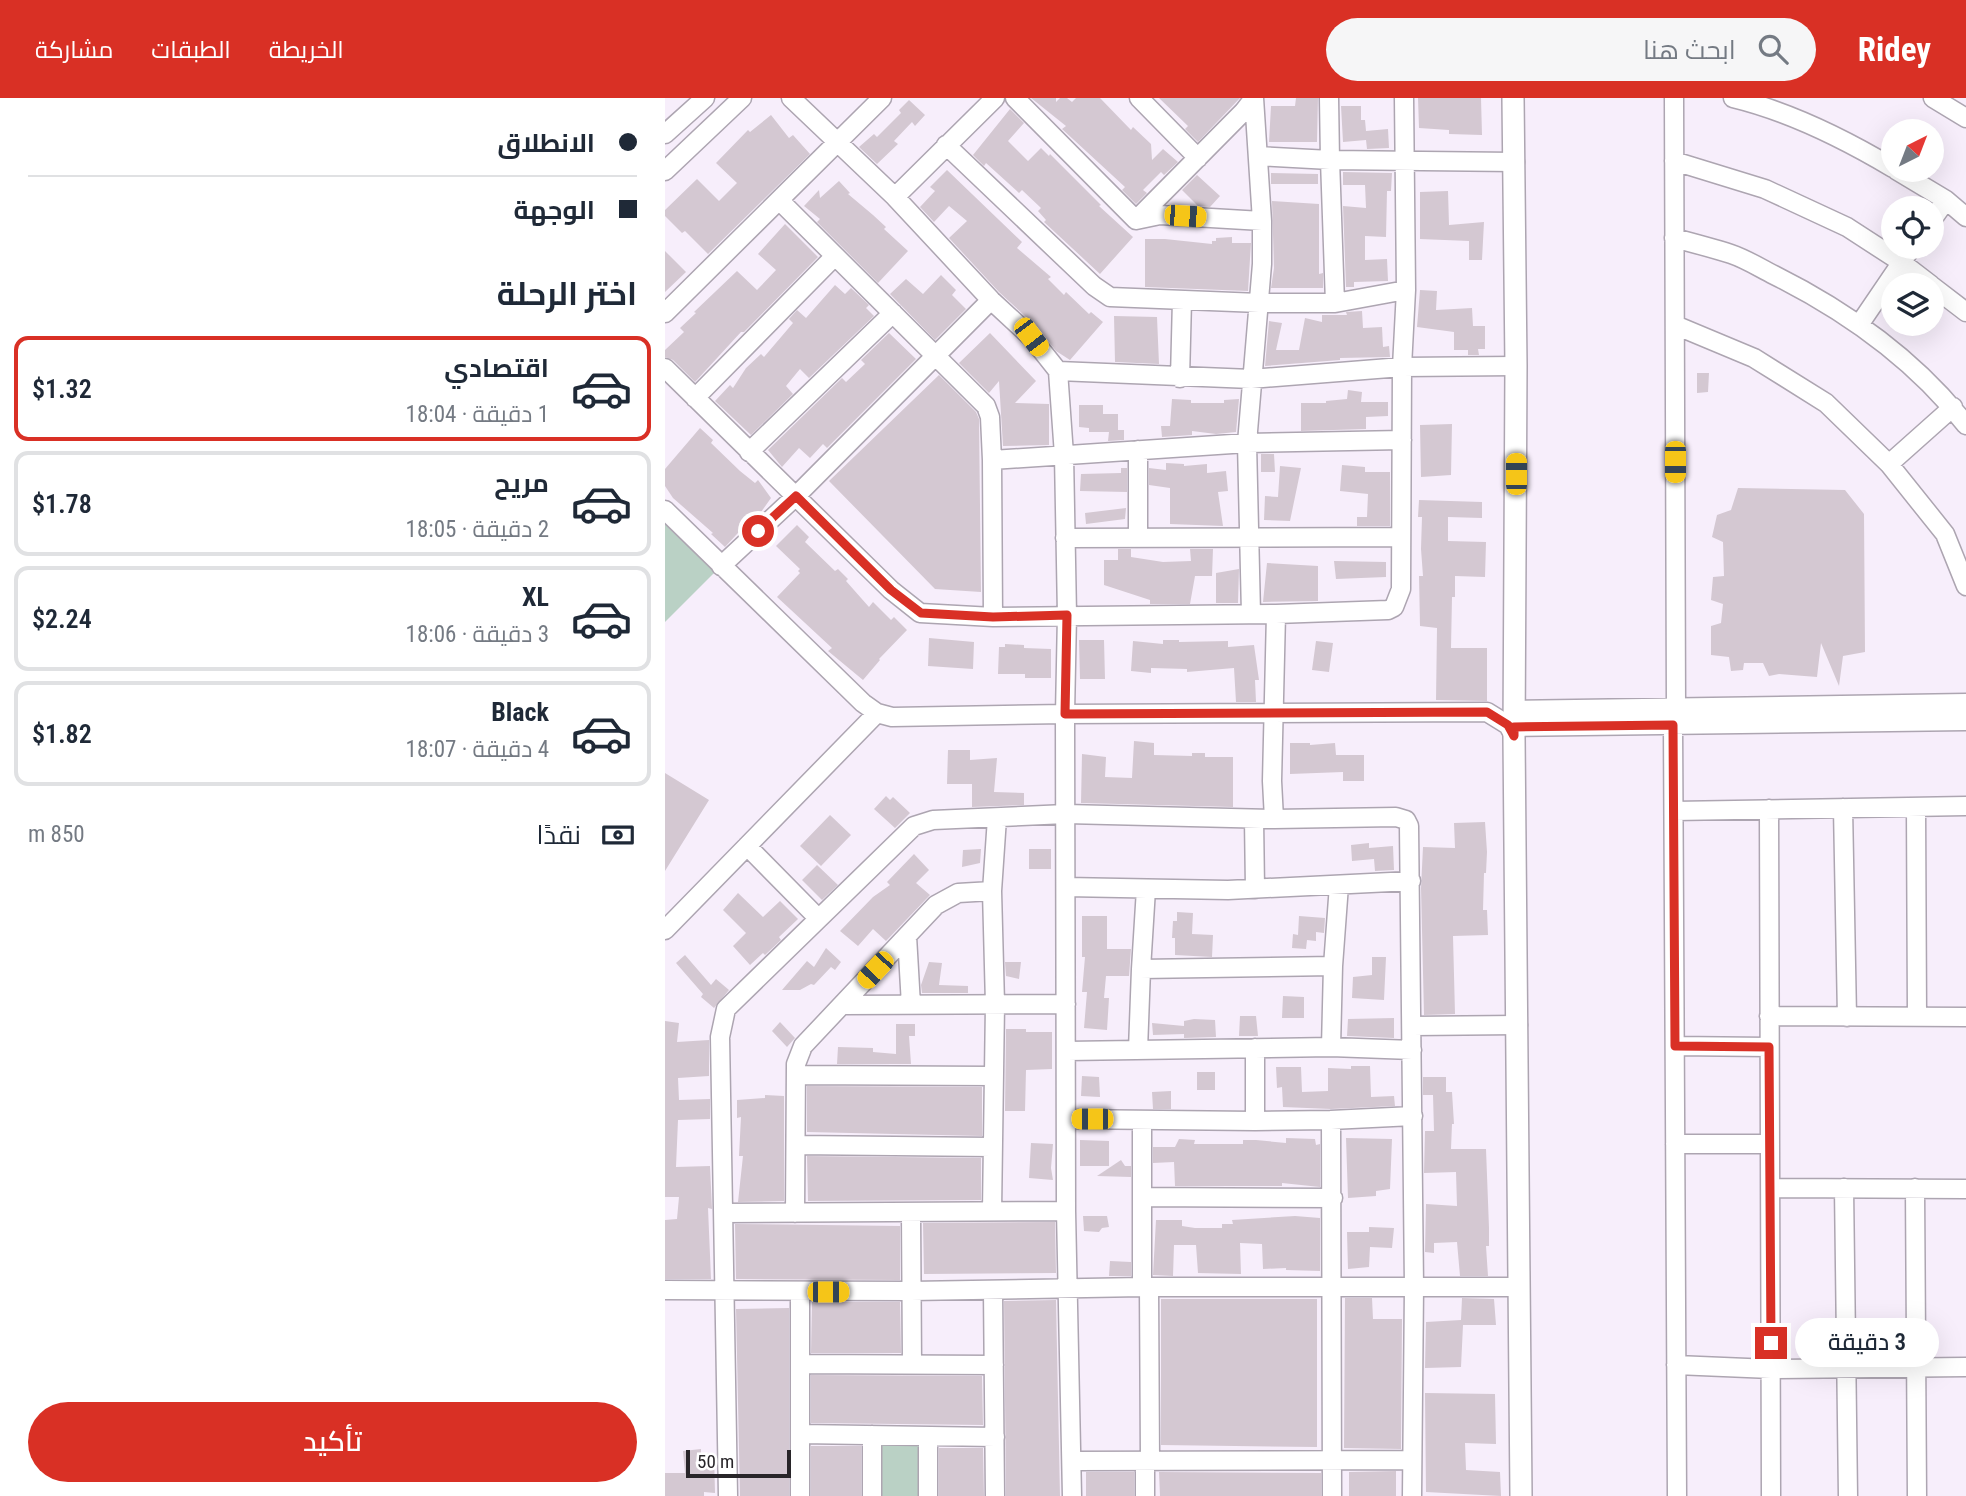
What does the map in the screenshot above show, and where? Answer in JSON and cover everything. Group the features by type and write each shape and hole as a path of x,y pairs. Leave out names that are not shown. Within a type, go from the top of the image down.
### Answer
{"main road":[{"path":"1513,98 1516,366 1514,725 1521,1496"}],"street":[{"path":"665,134 705,98"},
{"path":"665,171 742,98"},
{"path":"791,98 895,198 991,300 1031,337 1058,371 1064,455 1067,615 1066,1211 1072,1496"},
{"path":"665,313 881,98"},
{"path":"895,198 995,98"},
{"path":"1014,98 1136,220"},
{"path":"1139,98 1198,158"},
{"path":"1136,220 1254,98"},
{"path":"1251,614 1247,443 1262,272 1262,221 1254,98"},
{"path":"1329,98 1335,303"},
{"path":"665,368 912,609 921,613 993,617 1276,614 1383,611 1394,607 1401,589 1402,367 1406,290 1404,98"},
{"path":"1674,98 1677,1496"},
{"path":"1733,98 1758,104 1862,149 1881,161"},
{"path":"1933,98 1966,118"},
{"path":"946,145 1094,286 1110,297 1335,303 1406,290"},
{"path":"1258,156 1330,160 1515,162"},
{"path":"1674,161 1765,189 1847,227 1915,273"},
{"path":"1916,182 1946,200 1966,217"},
{"path":"779,200 986,406 990,417 992,460 993,617"},
{"path":"1136,220 1160,215 1262,221"},
{"path":"1674,238 1733,255 1795,286 1859,326 1896,354 1952,407 1966,425"},
{"path":"695,398 835,256"},
{"path":"1859,326 1903,259"},
{"path":"1944,296 1966,313"},
{"path":"721,566 796,496 991,300"},
{"path":"1180,378 1182,300"},
{"path":"749,452 893,313"},
{"path":"1675,326 1753,358 1826,403 1889,464 1945,534 1966,586"},
{"path":"1058,371 1251,379 1402,367 1516,366"},
{"path":"1889,464 1952,407"},
{"path":"992,460 1247,443 1402,440"},
{"path":"1138,450 1138,538"},
{"path":"665,510 863,703 877,713 892,717 1487,712 1508,725 1514,725 1966,703"},
{"path":"1065,538 1401,537"},
{"path":"1273,819 1276,614"},
{"path":"1487,712 1515,689"},
{"path":"665,930 877,713"},
{"path":"1675,717 1966,721"},
{"path":"1674,811 1966,806"},
{"path":"1916,807 1917,1017"},
{"path":"1843,808 1847,1017"},
{"path":"1769,809 1771,1496"},
{"path":"728,1496 720,1037 726,1009 914,826 933,820 1066,814 1254,819 1402,818 1409,826 1414,1287 1412,1496"},
{"path":"992,1211 995,1004 992,891 997,818"},
{"path":"1254,819 1255,890"},
{"path":"747,846 818,918"},
{"path":"1066,887 1255,890 1411,881"},
{"path":"1331,1047 1339,885"},
{"path":"1139,1050 1146,889"},
{"path":"795,1213 796,1064 803,1046 936,905 958,893 992,891"},
{"path":"907,936 911,1005"},
{"path":"1141,969 1333,967"},
{"path":"843,1005 1066,1004"},
{"path":"1769,1016 1966,1017"},
{"path":"1412,1026 1518,1025"},
{"path":"1675,1046 1769,1047"},
{"path":"1067,1051 1331,1047 1412,1050"},
{"path":"1255,1048 1255,1121"},
{"path":"796,1075 993,1076"},
{"path":"1067,1119 1255,1121 1413,1116"},
{"path":"1142,1120 1148,1462 1145,1496"},
{"path":"1331,1120 1332,1496"},
{"path":"1675,1144 1770,1144"},
{"path":"796,1145 992,1147"},
{"path":"1770,1188 1966,1189"},
{"path":"1844,1188 1848,1496"},
{"path":"1915,1188 1917,1496"},
{"path":"1142,1197 1333,1198"},
{"path":"724,1213 1066,1211"},
{"path":"911,1213 912,1364"},
{"path":"665,1290 800,1292 1145,1287 1519,1287"},
{"path":"993,1291 995,1496"},
{"path":"800,1292 800,1496"},
{"path":"801,1364 994,1365"},
{"path":"1676,1365 1771,1369 1966,1367"},
{"path":"801,1434 995,1437"},
{"path":"872,1435 872,1496"},
{"path":"928,1437 928,1496"},
{"path":"1073,1461 1412,1460"}],"green space":[{"path":"665,524 715,572 665,622"},
{"path":"881,1441 919,1442 920,1496 881,1496"}],"building":[{"path":"1031,98 1056,98 1056,102 1060,98 1067,98 1072,102 1076,98 1100,98 1131,130 1133,127 1151,144 1152,160 1163,149 1178,162 1164,175 1161,172 1143,190 1147,193 1136,204 1122,190 1125,187 1062,129 1066,126"},
{"path":"1159,98 1240,98 1198,142 1185,129 1188,126"},
{"path":"1296,98 1318,98 1317,142 1269,142 1271,106 1295,106"},
{"path":"1418,98 1481,98 1482,135 1449,134 1449,130 1419,128"},
{"path":"909,100 925,115 915,126 912,122 894,141 898,144 877,164 859,147 874,134 877,137 901,113 899,110"},
{"path":"1341,106 1361,106 1361,120 1365,120 1366,131 1388,129 1389,148 1367,149 1366,140 1343,142"},
{"path":"1010,109 1024,123 1008,141 1028,161 1041,148 1049,156 1050,154 1101,205 1099,206 1133,237 1100,274 1044,222 1046,220 1038,211 1041,208 1022,190 1019,193 986,163 984,166 973,155"},
{"path":"771,115 789,138 793,135 810,154 708,254 665,216 665,210 697,179 719,201 737,183 716,163 748,130 750,132"},
{"path":"947,170 1022,242 1017,248 1051,277 1048,279 1064,295 1066,292 1089,314 1091,312 1103,322 1070,360 1056,351 1039,329 999,292 949,238 967,221 949,206 934,222 920,207 935,191 930,187"},
{"path":"1343,172 1392,173 1391,191 1387,191 1386,237 1365,236 1365,260 1387,259 1388,281 1354,282 1354,287 1346,287 1343,206 1366,208 1365,185 1343,185"},
{"path":"1271,173 1318,174 1318,184 1271,184"},
{"path":"1197,175 1220,196 1210,207 1198,206 1182,190"},
{"path":"839,181 850,193 848,194 886,227 884,229 908,251 878,283 817,222 820,219 804,206 819,190 820,198"},
{"path":"1448,191 1449,225 1484,222 1482,260 1469,260 1469,241 1420,239 1420,192"},
{"path":"1272,201 1319,204 1319,274 1323,273 1323,288 1271,288 1274,268"},
{"path":"785,224 818,257 741,332 695,382 673,360 665,357 665,350 684,332 680,328 696,313 694,312 737,271 757,290 776,270 758,254"},
{"path":"1232,237 1232,243 1251,243 1248,291 1145,287 1145,239 1212,244 1216,238"},
{"path":"665,251 686,272 665,292"},
{"path":"941,275 956,290 952,295 966,309 935,340 890,294 906,279 923,294"},
{"path":"835,285 845,294 851,288 869,305 866,308 874,316 809,378 800,369 786,386 793,394 751,435 715,401 730,385 733,388 746,368 761,354 764,357 793,323 789,319 797,310 806,318"},
{"path":"1420,290 1437,291 1436,310 1472,308 1473,326 1485,326 1485,349 1478,349 1479,355 1468,355 1468,350 1454,350 1454,332 1417,327"},
{"path":"1362,311 1363,328 1382,327 1383,347 1389,346 1390,357 1340,358 1265,366 1269,321 1282,323 1276,350 1299,350 1305,318 1322,322 1322,315 1347,315 1346,312"},
{"path":"1114,316 1157,317 1159,364 1115,362"},
{"path":"889,333 916,359 827,448 823,444 810,458 799,448 782,467 768,450 842,378 846,382 865,364 861,360"},
{"path":"990,333 1036,381 1015,403 1049,404 1049,445 1003,446 999,381 989,393 959,363"},
{"path":"1697,373 1709,373 1708,392 1697,393"},
{"path":"939,375 976,412 979,419 981,592 935,589 829,481"},
{"path":"1348,390 1362,392 1361,402 1388,402 1388,416 1366,417 1366,429 1301,431 1301,403 1326,403 1347,399"},
{"path":"1172,399 1191,400 1191,403 1224,403 1224,400 1239,399 1236,432 1216,434 1192,431 1192,435 1162,437 1161,426 1170,426"},
{"path":"1079,405 1103,405 1103,414 1118,414 1118,430 1124,430 1124,440 1108,441 1109,432 1089,432 1089,428 1079,427"},
{"path":"1452,424 1451,475 1421,477 1420,425"},
{"path":"700,428 713,440 711,443 740,471 755,483 758,480 771,498 759,515 751,523 749,521 725,547 673,498 665,486 665,469"},
{"path":"1261,454 1274,454 1275,472 1261,472"},
{"path":"1166,463 1184,466 1207,464 1207,473 1226,471 1228,491 1218,492 1223,526 1170,524 1170,488 1149,485 1149,468 1166,470"},
{"path":"1342,465 1365,467 1365,472 1390,472 1390,526 1357,526 1357,517 1367,517 1368,494 1340,491"},
{"path":"1280,466 1301,468 1290,521 1264,520 1265,496 1278,497"},
{"path":"1121,468 1127,468 1127,492 1080,491 1081,474 1121,473"},
{"path":"1738,488 1845,490 1864,514 1865,652 1843,656 1839,686 1821,643 1817,677 1779,674 1769,676 1763,663 1744,663 1743,670 1731,671 1729,657 1711,655 1711,626 1721,623 1723,604 1711,600 1713,577 1724,576 1723,542 1712,537 1717,515 1731,510"},
{"path":"1419,500 1482,502 1482,518 1448,517 1448,541 1486,542 1485,577 1455,576 1451,648 1487,648 1487,701 1436,700 1437,628 1420,626 1419,576 1423,576 1422,517 1418,517"},
{"path":"1126,508 1125,519 1086,524 1085,513"},
{"path":"797,525 809,537 805,542 835,571 838,569 848,579 846,581 869,607 873,602 891,620 894,617 907,630 863,680 828,651 832,648 777,597 800,573 800,569 776,546"},
{"path":"1118,549 1131,549 1131,557 1163,562 1191,561 1190,549 1213,549 1212,576 1195,576 1190,604 1150,604 1150,600 1104,585 1104,560 1118,560"},
{"path":"1334,561 1386,562 1386,577 1336,579"},
{"path":"1267,563 1318,566 1318,601 1263,602"},
{"path":"1239,569 1238,603 1216,603 1216,573"},
{"path":"929,638 974,642 973,669 928,666"},
{"path":"1079,640 1104,640 1105,679 1080,679"},
{"path":"1163,640 1228,641 1228,647 1254,645 1259,680 1255,680 1256,702 1236,702 1234,668 1187,672 1187,669 1151,668 1151,673 1131,671 1133,641 1163,644"},
{"path":"1316,641 1333,643 1329,672 1312,670"},
{"path":"1005,644 1051,649 1051,678 998,674 999,647 1005,647"},
{"path":"1134,741 1154,743 1154,755 1192,756 1192,753 1205,753 1205,757 1233,757 1233,807 1081,803 1082,754 1106,757 1105,777 1132,778"},
{"path":"1290,743 1335,743 1336,755 1364,755 1364,781 1343,781 1343,772 1290,774"},
{"path":"948,750 970,750 970,760 997,758 994,792 1024,793 1024,805 972,807 972,784 947,784"},
{"path":"665,773 709,800 665,871"},
{"path":"886,796 890,800 893,797 910,813 895,828 874,809"},
{"path":"830,815 851,835 821,866 800,846"},
{"path":"1485,822 1487,852 1483,910 1487,910 1488,935 1453,936 1455,1014 1424,1015 1421,888 1423,847 1455,848 1454,823"},
{"path":"1369,843 1369,848 1393,846 1394,870 1375,871 1374,859 1352,861 1351,845"},
{"path":"981,849 980,863 962,867 963,850"},
{"path":"1029,849 1051,849 1051,869 1029,869"},
{"path":"914,854 929,870 916,883 930,895 886,941 873,929 858,946 840,931 873,897 890,885 887,882"},
{"path":"817,865 838,885 822,900 802,880"},
{"path":"738,893 763,917 780,901 798,919 779,937 781,940 750,965 733,946 746,933 723,910"},
{"path":"1177,912 1193,913 1192,934 1213,935 1212,957 1175,955 1175,938 1172,938 1173,921 1177,921"},
{"path":"1082,916 1107,916 1107,949 1131,949 1129,976 1106,976 1104,998 1109,998 1107,1030 1084,1028 1087,992 1082,992 1085,957 1082,957"},
{"path":"1299,916 1325,918 1324,933 1316,932 1316,941 1307,940 1306,949 1292,948 1293,934 1298,935"},
{"path":"826,948 841,962 835,970 831,967 814,985 800,990 782,990 807,961 814,967"},
{"path":"685,955 711,985 716,979 729,990 714,1008 701,997 703,994 676,963"},
{"path":"1372,957 1386,957 1384,1000 1352,998 1353,977 1372,975"},
{"path":"929,962 942,963 939,985 968,986 968,993 922,993 921,985"},
{"path":"1005,962 1021,962 1019,979 1006,976"},
{"path":"1283,996 1304,997 1304,1018 1282,1018"},
{"path":"1240,1016 1256,1016 1258,1036 1239,1036"},
{"path":"1394,1018 1394,1038 1347,1036 1348,1019"},
{"path":"1215,1020 1216,1037 1153,1035 1152,1023 1184,1026 1184,1021"},
{"path":"665,1021 679,1023 677,1042 709,1040 709,1076 678,1078 679,1100 710,1099 710,1119 678,1120 676,1167 710,1166 712,1209 708,1208 711,1279 665,1279 665,1220 677,1219 679,1197 665,1197"},
{"path":"780,1022 795,1038 787,1047 772,1031"},
{"path":"896,1024 915,1024 915,1036 909,1036 911,1064 837,1064 838,1047 873,1048 873,1052 896,1054"},
{"path":"1006,1029 1052,1032 1052,1069 1026,1070 1025,1111 1005,1111"},
{"path":"1351,1066 1370,1066 1371,1097 1394,1096 1395,1106 1331,1109 1283,1107 1282,1087 1277,1088 1276,1067 1301,1067 1302,1092 1328,1091 1328,1068 1351,1069"},
{"path":"1197,1072 1215,1072 1215,1090 1197,1090"},
{"path":"1082,1076 1099,1077 1100,1097 1081,1096"},
{"path":"1423,1077 1446,1077 1446,1092 1452,1092 1454,1124 1451,1149 1486,1149 1488,1276 1460,1276 1457,1242 1434,1243 1434,1253 1425,1252 1426,1204 1457,1206 1456,1172 1424,1173 1425,1131 1434,1131 1433,1095 1423,1095"},
{"path":"807,1086 982,1087 982,1136 807,1132"},
{"path":"1171,1091 1171,1109 1153,1109 1152,1092"},
{"path":"765,1095 784,1096 784,1201 738,1202 743,1156 739,1156 741,1117 737,1118 737,1100 765,1098"},
{"path":"1286,1138 1315,1139 1316,1145 1320,1144 1320,1187 1282,1183 1282,1186 1175,1186 1174,1162 1153,1163 1153,1147 1175,1147 1179,1139 1195,1140 1194,1144 1243,1144 1243,1140 1286,1143"},
{"path":"1346,1138 1392,1139 1390,1189 1376,1191 1376,1196 1348,1198"},
{"path":"1080,1140 1109,1141 1109,1166 1080,1166"},
{"path":"1031,1143 1053,1144 1053,1180 1029,1178"},
{"path":"807,1156 981,1158 981,1200 808,1201"},
{"path":"1121,1160 1125,1166 1131,1166 1131,1177 1097,1176"},
{"path":"1083,1216 1107,1216 1109,1227 1102,1228 1099,1232 1084,1231"},
{"path":"1295,1216 1320,1218 1320,1271 1263,1269 1262,1244 1240,1243 1241,1274 1198,1273 1196,1245 1174,1245 1173,1276 1153,1275 1156,1220 1182,1220 1182,1226 1195,1228 1222,1228 1222,1224 1233,1224 1232,1220"},
{"path":"1055,1222 1056,1273 924,1274 923,1223"},
{"path":"735,1224 900,1226 900,1280 736,1279"},
{"path":"1369,1227 1394,1228 1392,1248 1370,1247 1369,1267 1348,1269 1347,1232 1369,1232"},
{"path":"1110,1261 1131,1262 1131,1276 1109,1276"},
{"path":"1345,1298 1372,1298 1373,1319 1402,1319 1401,1449 1344,1448"},
{"path":"1462,1298 1494,1299 1496,1325 1463,1325 1461,1367 1425,1368 1426,1322 1461,1320"},
{"path":"1161,1299 1317,1299 1317,1447 1161,1445"},
{"path":"1056,1300 1060,1496 1006,1496 1004,1301"},
{"path":"812,1302 900,1302 901,1353 811,1353"},
{"path":"789,1308 789,1496 740,1496 736,1309"},
{"path":"811,1375 982,1376 983,1425 811,1423"},
{"path":"1425,1393 1495,1394 1496,1444 1465,1443 1466,1470 1500,1472 1501,1496 1426,1492"},
{"path":"811,1446 861,1446 861,1496 811,1496"},
{"path":"939,1448 983,1448 984,1496 939,1496"},
{"path":"701,1449 701,1453 714,1453 715,1493 704,1492 704,1496 665,1496 665,1473 685,1473 683,1451"},
{"path":"1396,1471 1396,1496 1349,1496 1349,1472"},
{"path":"1086,1472 1134,1472 1134,1496 1086,1496"},
{"path":"1159,1472 1321,1473 1321,1496 1160,1496"}],"route":[{"path":"758,531 796,496 891,590 912,609 921,613 993,617 1067,615 1065,714 1487,712 1508,725 1514,736 1514,727 1673,725 1675,1046 1769,1047 1771,1343"}]}
